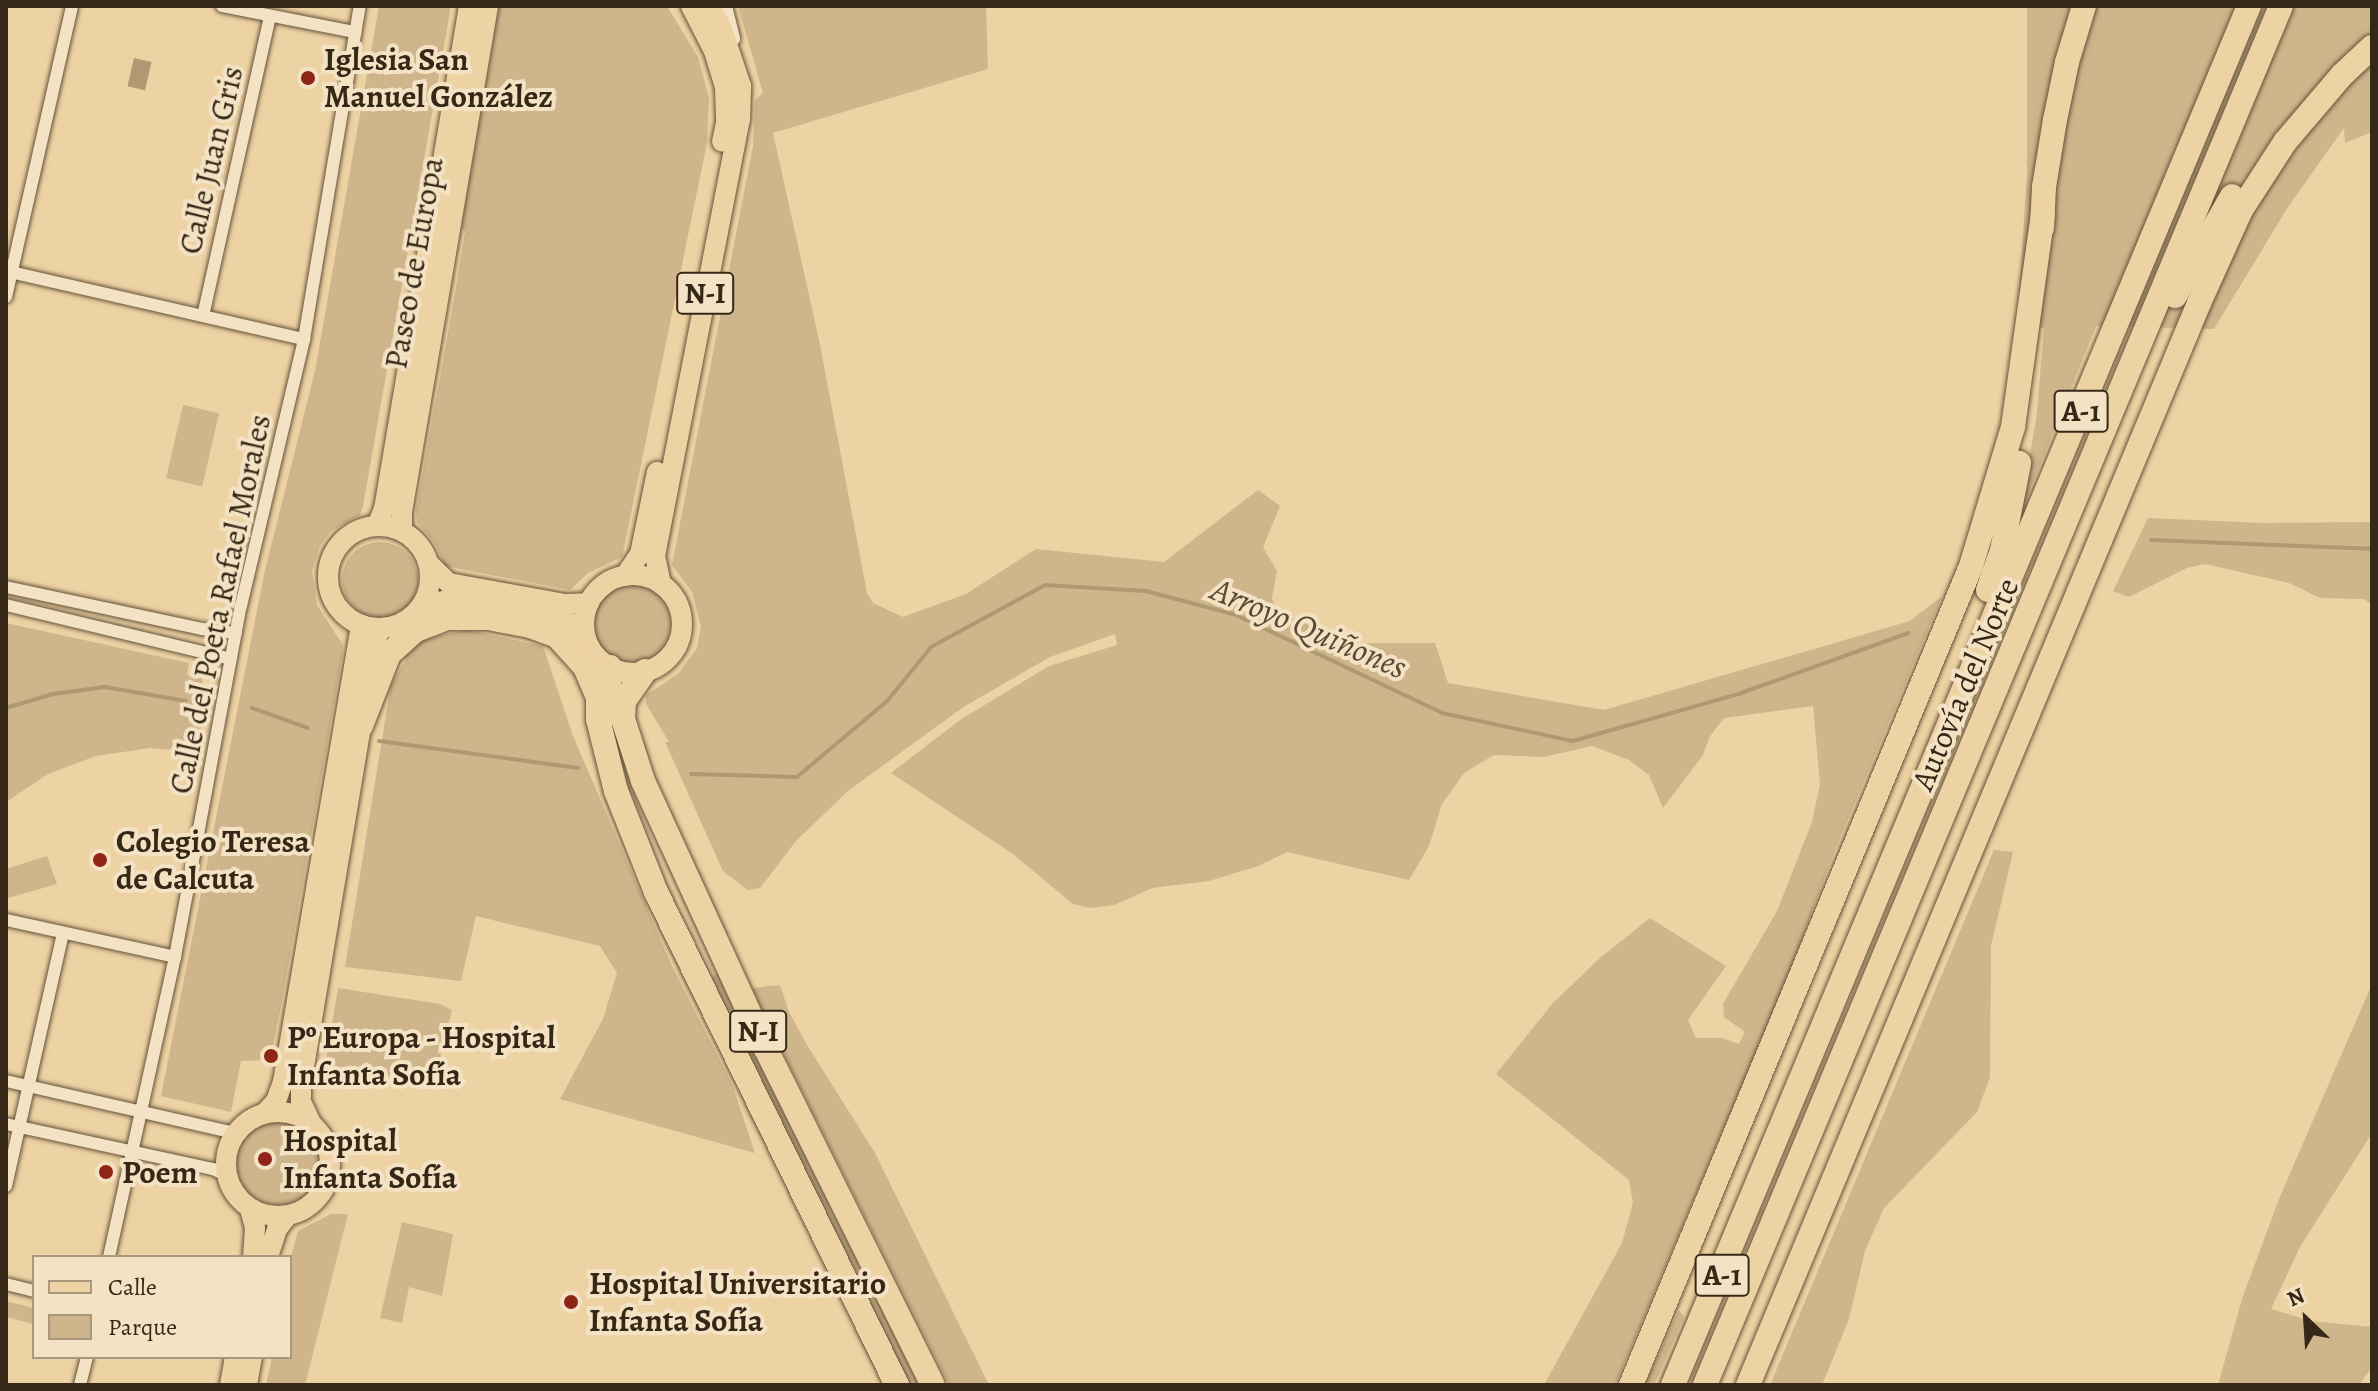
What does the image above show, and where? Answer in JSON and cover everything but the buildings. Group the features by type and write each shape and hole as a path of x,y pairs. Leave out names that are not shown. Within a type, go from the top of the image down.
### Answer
{"highway":[{"path":"1631,1385 1971,566 2013,427 2055,120 2067,62 2084,6"},
{"name":"Autovía del Norte","path":"1673,1385 2249,6"},
{"name":"Autovía del Norte","path":"1705,1385 2281,6"},
{"path":"2144,336 2170,304 2232,197 2274,137 2332,73 2372,35"},
{"path":"1748,1385 2199,303 2241,210 2285,142 2342,75 2372,47"},
{"path":"1909,814 1926,745 2002,550 2026,432 2040,307 2043,214"},
{"path":"361,726 389,654 416,630 448,618 488,618 530,626 557,636 585,667 598,698 598,719 606,748"},
{"name":"N-I","path":"610,667 606,748 616,791 656,892 897,1385"},
{"name":"N-I","path":"645,671 624,701 623,719 643,781 765,1047 933,1385"}],"main road":[{"name":"Paseo de Europa","path":"377,526 384,509 469,6"},
{"name":"Paseo de Europa","path":"402,531 402,512 488,6"},
{"name":"N-I","path":"589,603 601,587 625,576 640,554 726,123 725,88 714,51 691,6"},
{"name":"N-I","path":"645,671 660,665 679,640 680,609 661,584 655,556 740,120 741,86 734,59 710,6"},
{"path":"269,1255 277,1229 287,1216 304,1209 320,1195 328,1180 332,1157 327,1143 311,1123 301,1102 301,1085 376,639 371,626 337,606 330,592 330,561 348,536 377,526 402,531 423,550 429,564 430,585 422,605 404,621 371,626"},
{"path":"429,564 449,583 565,604 589,603 585,635"},
{"path":"625,576 650,578 661,584"},
{"path":"422,605 447,600 573,624 585,635 590,648 610,667 633,673 645,671"},
{"path":"264,1114 276,1101 283,1082 371,626"},
{"path":"253,1255 255,1228 250,1209 236,1195 226,1175 225,1156 235,1133 249,1120 264,1114 279,1113 311,1123"},
{"path":"250,1209 287,1216"},
{"path":"230,1385 235,1359"},
{"path":"247,1385 252,1359"}],"street":[{"path":"6,297 9,272 72,6"},
{"path":"222,6 355,32"},
{"name":"Calle del Poeta Rafael Morales","path":"109,1255 175,957 236,633 304,339 360,6"},
{"path":"726,6 734,33 734,59"},
{"name":"Calle Juan Gris","path":"203,316 270,16"},
{"path":"9,272 304,339"},
{"path":"6,587 202,629 236,633"},
{"path":"6,605 231,659"},
{"path":"6,920 175,957"},
{"path":"6,1186 13,1126 28,1086 63,933"},
{"path":"6,1081 235,1133"},
{"path":"13,1126 226,1175"},
{"path":"6,1284 32,1290"},
{"path":"80,1385 86,1359"}],"green space":[{"path":"379,6 451,6 363,506 360,515 331,531 320,546 312,571 317,605 343,645 343,652 282,1001 270,1060 241,1061 231,1112 161,1096 265,570 315,371"},
{"path":"499,6 667,6 698,57 709,98 707,143 622,557 588,573 570,590 445,566 434,542 417,522 416,511 465,232 461,227"},
{"path":"738,6 986,6 988,69 773,133 819,340 867,593 873,603 903,617 966,594 1036,549 1164,562 1258,490 1280,506 1263,547 1277,571 1272,598 1276,610 1348,643 1435,643 1448,683 1604,710 1910,621 1942,596 1835,850 1789,974 1615,1385 1544,1385 1622,1243 1633,1203 1629,1180 1496,1074 1553,1003 1600,958 1650,918 1726,966 1688,1020 1696,1038 1722,1038 1739,1044 1745,1032 1724,1017 1723,1004 1777,911 1812,822 1820,784 1813,706 1724,718 1710,736 1703,755 1663,808 1649,775 1629,760 1592,746 1544,757 1494,755 1464,773 1442,804 1429,846 1409,880 1287,852 1258,866 1209,881 1152,888 1114,905 1091,908 1073,904 1013,854 891,773 960,720 1049,666 1117,645 1115,634 1050,657 965,706 849,790 796,841 760,888 748,890 723,871 665,742 669,742 646,704 646,695 678,674 697,648 701,626 692,592 672,565 753,146 755,100 763,93"},
{"path":"2027,6 2372,6 2372,132 2345,143 2344,128 2288,207 2214,329 2096,326 2021,512 2037,412 2044,328 2017,325 2027,175"},
{"path":"183,405 219,413 202,486 166,478"},
{"path":"2148,518 2264,523 2372,522 2372,605 2364,599 2320,598 2289,583 2205,564 2187,568 2129,597 2113,591"},
{"path":"380,542 395,545 407,553 415,565 418,580 415,595 407,607 395,615 380,618 365,615 353,607 345,595 342,580 345,565 353,553 365,545"},
{"path":"632,585 647,588 660,596 668,609 671,624 668,639 660,652 647,660 632,663 617,660 604,652 596,639 593,624 596,609 604,596 617,588"},
{"path":"6,623 189,663 187,675 202,678 203,693 208,695 196,752 150,748 96,756 48,774 6,802"},
{"path":"467,630 543,646 573,736 671,964 732,1084 755,1153 560,1099 603,1019 617,973 600,946 476,916 461,981 345,967 391,684 406,660 402,654 424,639"},
{"path":"1994,850 2013,852 1991,946 1990,1077 1977,1112 1884,1208 1865,1251 1849,1319 1822,1385 1770,1385"},
{"path":"47,856 57,884 8,898 6,869"},
{"path":"719,973 920,1385 903,1385 706,980"},
{"path":"2372,984 2372,1133 2300,1247 2271,1309 2311,1321 2372,1327 2372,1367 2359,1385 2218,1385 2242,1299 2279,1199"},
{"path":"780,985 789,1012 807,1045 875,1153 989,1385 949,1385 751,988"},
{"path":"338,988 440,1004 452,1010 437,1070 430,1070 428,1083 325,1065"},
{"path":"278,1121 294,1124 308,1133 317,1147 320,1163 317,1179 308,1193 294,1202 278,1205 262,1202 248,1193 239,1179 236,1163 239,1147 248,1133 262,1124"},
{"path":"331,1214 348,1214 305,1385 266,1385 272,1359 292,1359 291,1255 298,1231"},
{"path":"402,1222 453,1234 442,1296 409,1287 402,1323 380,1318"},
{"path":"6,1301 32,1308 32,1324 6,1317"},
{"path":"1679,1310 1684,1317 1654,1385 1645,1385"}],"shaded area":[{"path":"134,58 152,62 145,90 127,86"}],"waterway":[{"name":"Arroyo Quiñones","path":"2151,540 2372,549"},
{"name":"Arroyo Quiñones","path":"691,774 797,777 888,700 931,647 1045,585 1146,591 1236,615 1442,713 1573,741 1741,693 1909,633"},
{"name":"Arroyo Quiñones","path":"6,708 53,694 105,687 186,701"},
{"name":"Arroyo Quiñones","path":"252,708 308,728"},
{"name":"Arroyo Quiñones","path":"379,741 578,768"}],"place":[{"name":"Iglesia San Manuel González","path":"308,78"},
{"name":"Colegio Teresa de Calcuta","path":"100,860"},
{"name":"Pº Europa - Hospital Infanta Sofía","path":"271,1056"},
{"name":"Hospital Infanta Sofía","path":"265,1159"},
{"name":"Poem","path":"106,1172"},
{"name":"Hospital Universitario Infanta Sofía","path":"571,1302"}]}
